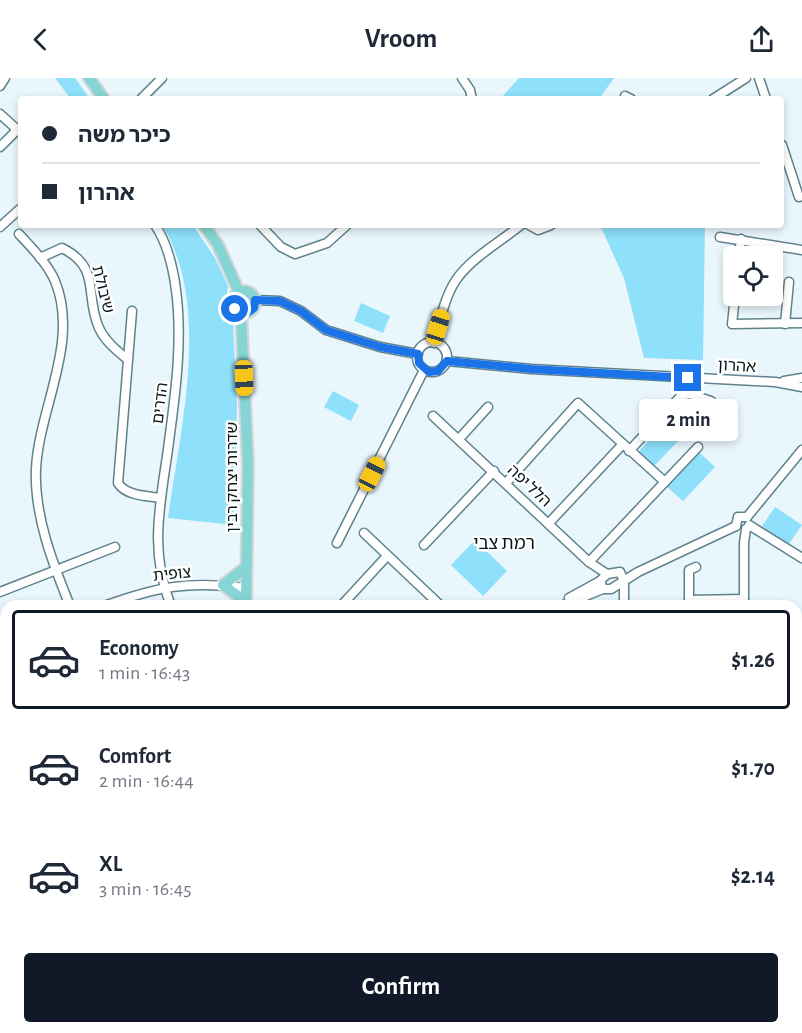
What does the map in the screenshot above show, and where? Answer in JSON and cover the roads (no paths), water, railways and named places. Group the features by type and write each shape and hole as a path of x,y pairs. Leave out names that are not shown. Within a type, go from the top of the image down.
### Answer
{"main road":[{"path":"89,78 102,96"},
{"path":"206,228 218,245 239,292"},
{"path":"239,292 249,292 255,300 252,310 241,313 235,309 233,301 239,292"},
{"name":"שדרות יצחק רבין","path":"241,313 248,465 245,600"},
{"path":"240,600 223,585 246,567"}],"street":[{"path":"0,86 5,78"},
{"path":"462,78 471,96"},
{"path":"718,96 746,78"},
{"path":"759,78 765,96"},
{"path":"144,96 157,80"},
{"path":"0,114 18,131"},
{"path":"0,147 18,133"},
{"path":"784,151 799,197"},
{"path":"0,227 18,211"},
{"name":"הדרים","path":"156,228 171,262 179,325 176,386 156,543 163,586 169,600"},
{"path":"263,228 281,247 295,254 327,243 344,228"},
{"path":"434,343 455,281 474,262 517,228"},
{"path":"20,234 40,258 57,287 63,323 36,470 39,504 56,570 68,600"},
{"path":"720,237 802,250"},
{"path":"740,246 741,239"},
{"name":"שיבולת","path":"40,258 62,248 82,262 90,281 99,328 105,339 127,359"},
{"path":"785,324 789,282"},
{"path":"255,300 280,301 301,311 326,330 380,347 418,354"},
{"path":"734,306 732,324 802,323"},
{"path":"132,311 118,483 121,489 129,493 161,498"},
{"path":"434,343 443,347 447,361 438,371 424,370 419,363 418,354 425,344 434,343"},
{"name":"אהרון","path":"447,361 531,369 775,382 802,387"},
{"path":"337,543 424,370"},
{"name":"אהרון","path":"775,382 802,378"},
{"path":"549,523 680,397 689,394 711,401"},
{"path":"506,483 578,404 665,482"},
{"path":"459,439 488,407"},
{"name":"הלל יפה","path":"434,416 589,562 608,574 620,572 624,581"},
{"path":"589,562 698,447"},
{"path":"602,585 614,587 736,526 742,530 802,450"},
{"path":"424,545 494,471"},
{"path":"748,524 802,558"},
{"path":"744,600 744,543 748,524"},
{"path":"364,533 435,600"},
{"path":"0,592 115,547"},
{"path":"347,600 387,556"},
{"path":"689,600 689,570 696,567"},
{"path":"571,600 602,585 608,574"},
{"path":"624,581 625,600"},
{"name":"צופית","path":"122,600 163,586 223,585 246,588"},
{"path":"614,587 624,600"}],"district":[{"name":"רמת צבי","path":"504,543"}]}
